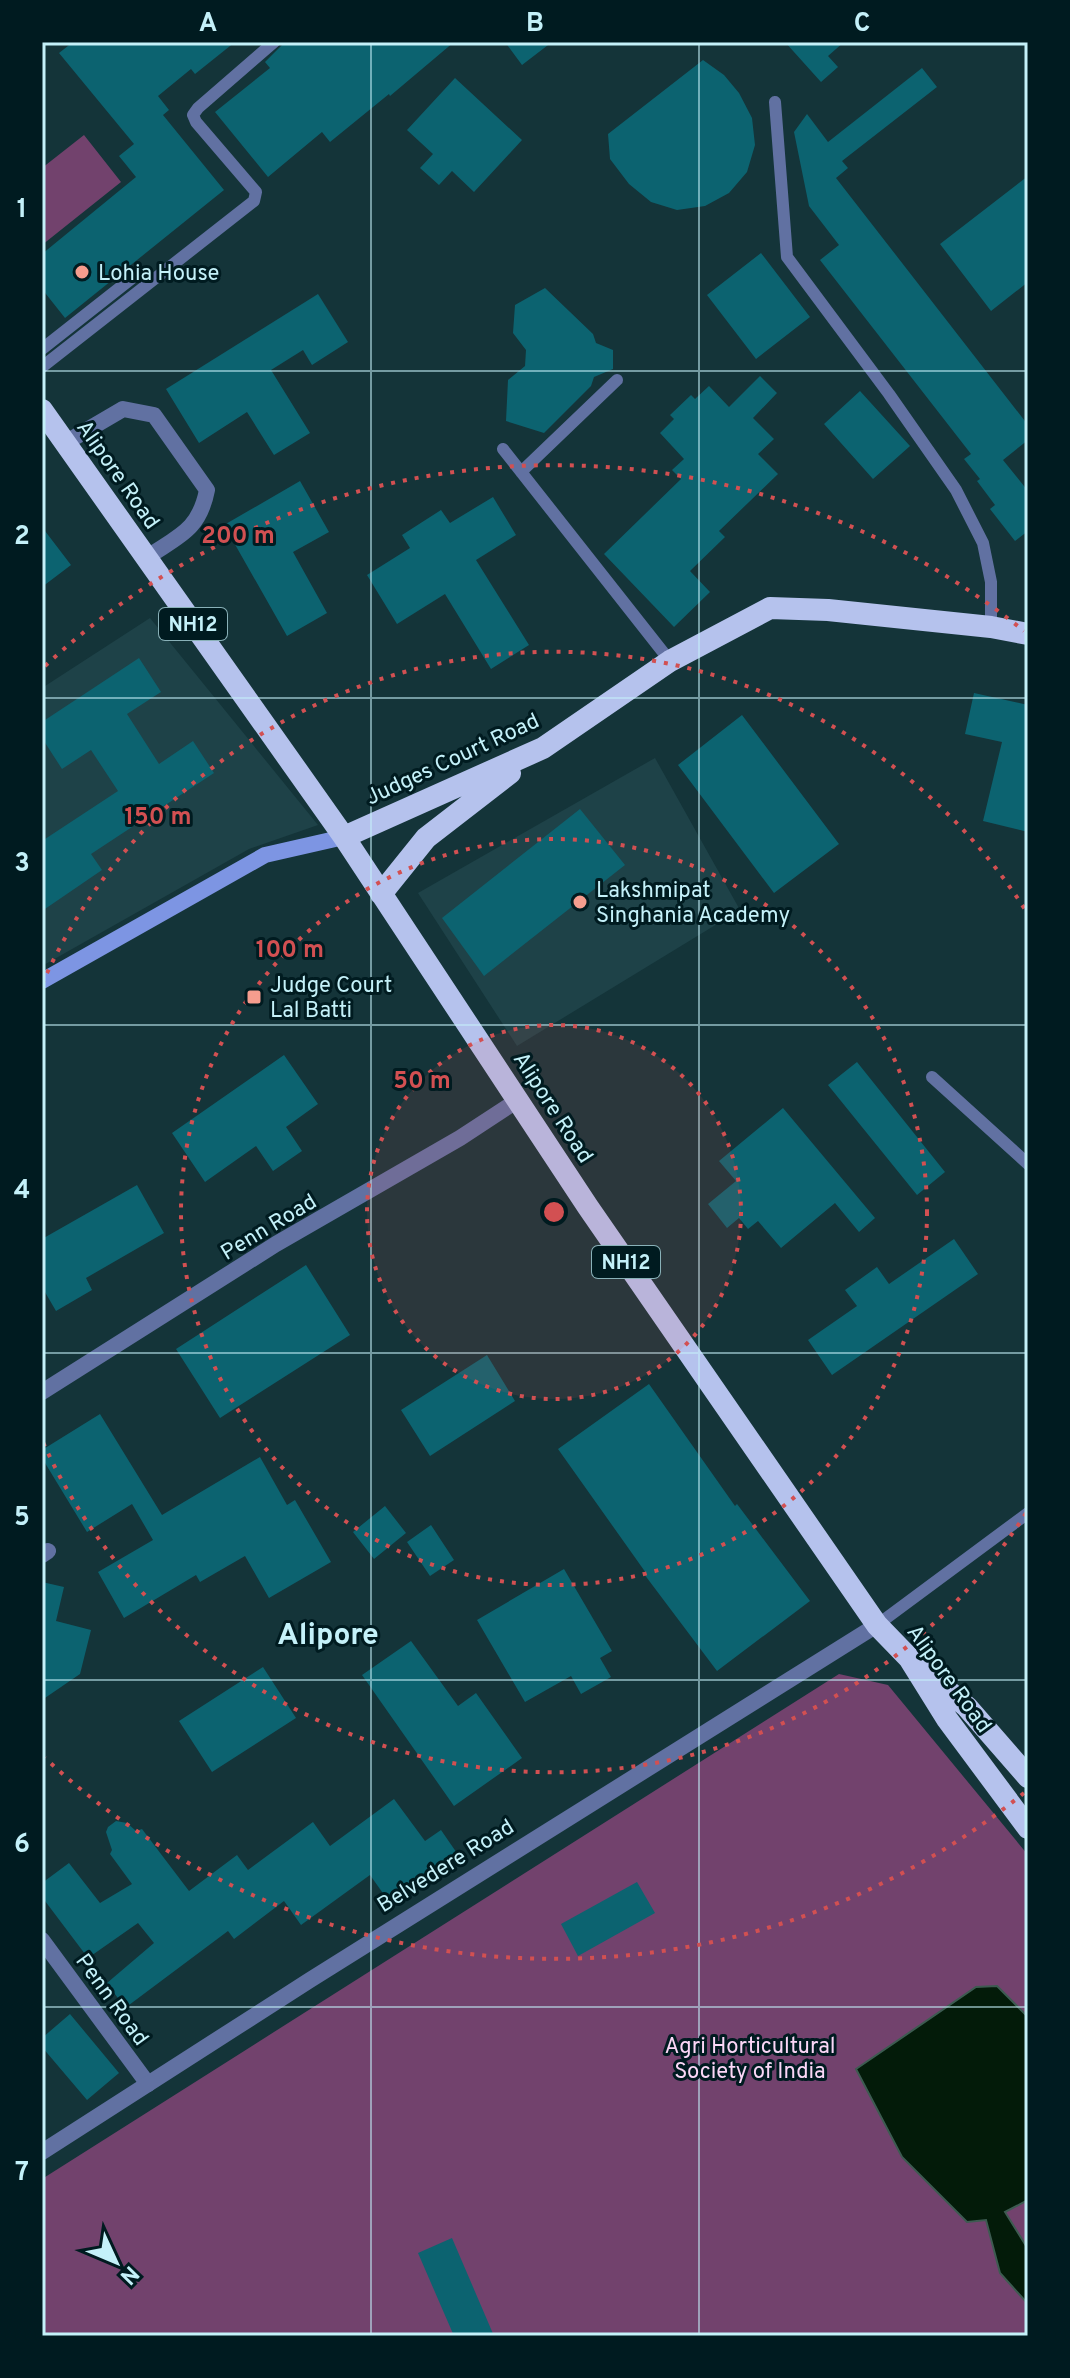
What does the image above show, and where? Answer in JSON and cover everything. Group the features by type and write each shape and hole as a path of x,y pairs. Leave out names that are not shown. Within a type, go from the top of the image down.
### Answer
{"highway":[{"name":"Alipore Road","path":"42,410 344,837 588,1207 877,1625 909,1658 947,1719 1028,1828"},
{"name":"Judges Court Road","path":"344,837 543,748 670,661 770,608 828,610 991,627 1028,634"},
{"path":"381,894 426,838 543,748"},
{"name":"NH12","path":"909,1658 967,1707 1028,1777"}],"main road":[{"name":"Judges Court Road","path":"42,981 265,855 344,837"}],"street":[{"path":"65,443 123,409 154,415 207,490 203,511 189,528 146,558"},
{"name":"Penn Road","path":"42,1392 276,1244 460,1138 518,1100"},
{"name":"Belvedere Road","path":"42,2152 877,1625"},
{"name":"Penn Road","path":"42,1940 148,2084"}],"lane":[{"path":"42,367 254,201 256,192 193,115 274,42"},
{"path":"775,102 787,257 956,490 983,543 991,582 991,627"},
{"path":"42,349 136,275"},
{"path":"521,472 617,380"},
{"path":"503,449 670,661"},
{"path":"932,1077 1028,1164"},
{"path":"877,1625 1028,1513"}],"shaded area":[{"path":"150,618 318,825 249,849 42,966 42,688"},
{"name":"Lakshmipat Singhania Academy","path":"655,758 740,910 517,1046 418,893"},
{"path":"997,1986 1028,2017 1028,2200 1005,2212 1028,2249 1028,2304 1000,2273 986,2220 967,2222 902,2157 856,2069 976,1987"}],"green space":[{"path":"84,135 121,182 42,245 42,168"},
{"name":"Agri Horticultural Society of India","path":"839,1674 888,1685 1028,1855 1028,2336 42,2336 42,2179"}],"building":[{"path":"73,42 235,42 195,74 191,69 158,96 169,110 163,115 224,190 65,318 42,289 42,254 136,177 119,156 134,144 59,53"},
{"path":"285,42 454,42 330,142 322,132 268,177 215,112 270,68 265,62"},
{"path":"505,42 552,42 522,65"},
{"path":"785,42 844,42 828,56 838,67 821,82"},
{"path":"703,60 724,75 739,93 752,118 755,145 747,172 729,193 705,206 677,210 651,202 629,184 610,159 608,134"},
{"path":"922,68 937,87 842,161 848,168 836,178 1028,425 1028,440 1003,460 1028,491 1028,531 1015,541 990,509 995,505 964,459 971,454 820,260 839,245 809,206 794,132 807,114 828,142"},
{"path":"455,78 522,140 474,192 452,171 439,185 420,168 433,154 407,130"},
{"path":"1028,176 1028,282 991,311 940,244"},
{"path":"761,253 810,317 756,359 707,295"},
{"path":"545,288 593,334 596,343 613,350 613,369 594,377 591,386 544,433 506,421 508,380 525,366 526,350 513,333 515,305"},
{"path":"318,294 348,342 312,365 303,350 271,370 310,433 274,455 247,412 199,443 166,389"},
{"path":"760,376 777,393 753,418 774,439 758,454 778,474 719,531 725,537 690,571 710,592 674,627 604,554 681,479 672,470 684,459 660,433 674,419 670,415 691,395 695,399 709,386 729,407"},
{"path":"860,391 910,446 873,479 824,424"},
{"path":"300,481 329,532 293,552 327,613 287,636 224,525"},
{"path":"493,497 516,535 476,560 529,645 491,669 445,594 397,624 367,575 410,548 402,535 441,510 450,523"},
{"path":"42,527 71,565 42,587"},
{"path":"139,658 161,692 127,714 159,764 193,741 214,773 91,854 102,870 42,911 42,841 118,791 91,750 62,769 42,738 42,722"},
{"path":"974,693 1028,705 1028,832 983,821 1002,742 965,734"},
{"path":"742,715 839,844 774,893 678,765"},
{"path":"580,809 625,865 484,976 442,918"},
{"path":"284,1055 318,1104 286,1127 302,1151 273,1171 256,1146 205,1182 172,1133"},
{"path":"857,1062 945,1172 917,1195 828,1085"},
{"path":"783,1108 875,1218 859,1232 835,1203 781,1248 758,1221 748,1229 739,1218 727,1228 708,1204 736,1181 719,1161"},
{"path":"137,1185 164,1233 86,1278 92,1290 56,1311 42,1287 42,1239"},
{"path":"954,1239 978,1274 832,1375 808,1340 857,1306 845,1290 877,1267 889,1284"},
{"path":"306,1265 350,1335 220,1418 176,1349"},
{"path":"487,1355 515,1401 430,1456 401,1410"},
{"path":"649,1384 735,1506 737,1504 810,1601 717,1671 644,1574 558,1449"},
{"path":"100,1414 162,1515 260,1457 287,1505 295,1500 331,1562 269,1598 245,1556 200,1582 196,1575 124,1618 98,1572 153,1540 132,1504 87,1532 42,1458 42,1450"},
{"path":"385,1506 406,1533 374,1559 353,1532"},
{"path":"431,1525 454,1560 430,1576 407,1542"},
{"path":"564,1569 612,1651 600,1658 611,1677 581,1694 571,1676 525,1702 477,1620"},
{"path":"42,1582 64,1587 56,1621 91,1630 80,1674 42,1700"},
{"path":"411,1641 458,1706 476,1693 522,1758 454,1806 362,1675"},
{"path":"263,1667 296,1718 212,1772 179,1721"},
{"path":"394,1799 425,1841 441,1830 461,1859 392,1906 370,1875 301,1925 284,1901 234,1939 228,1931 125,2008 107,1983 154,1943 138,1923 88,1958 42,1897 42,1883 69,1863 100,1903 132,1884 110,1854 112,1850 106,1832 116,1821 127,1823 136,1831 142,1829 189,1891 237,1855 248,1870 313,1822 330,1846"},
{"path":"637,1882 655,1913 578,1956 561,1924"},
{"path":"70,2014 119,2073 87,2100 42,2047 42,2038"},
{"path":"452,2238 494,2336 454,2336 418,2253"}],"place":[{"name":"Lohia House","path":"82,272"},
{"name":"Lakshmipat Singhania Academy","path":"580,902"},
{"name":"Judge Court Lal Batti","path":"254,997"}],"district":[{"name":"Alipore","path":"328,1634"}]}
